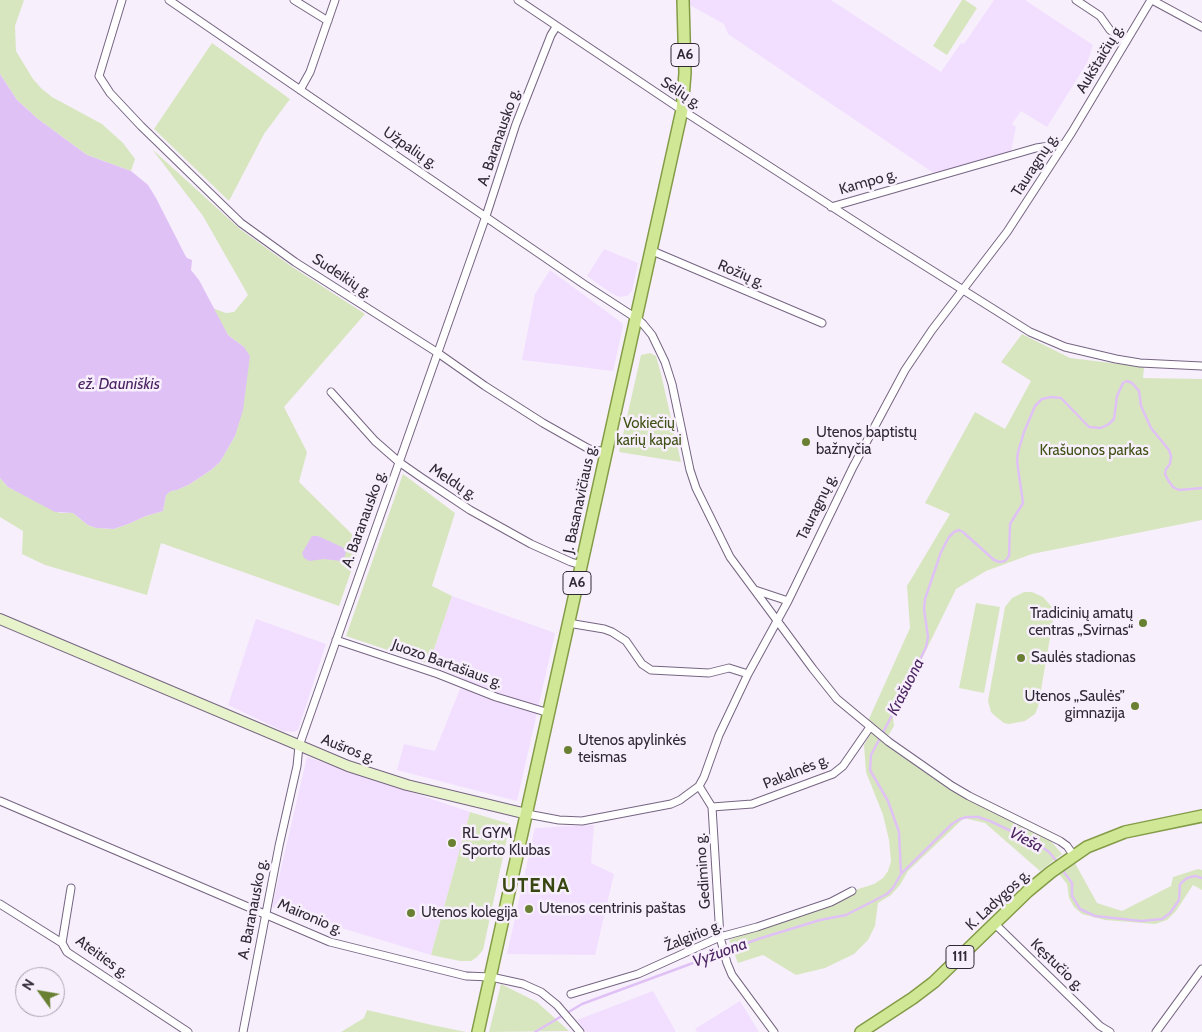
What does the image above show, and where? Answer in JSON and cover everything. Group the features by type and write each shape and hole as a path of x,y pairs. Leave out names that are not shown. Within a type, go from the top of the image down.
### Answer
{"main road":[{"name":"J. Basanavičiaus g.","path":"478,1032 682,110 686,73 683,0"},
{"name":"K. Ladygos g.","path":"861,1032 934,982 1051,872 1070,858 1095,844 1125,832 1202,816"}],"street":[{"name":"Sudeikių g.","path":"122,0 99,76 110,93 141,126 241,223 295,262 438,353 543,423 589,449 606,452"},
{"name":"Užpalių g.","path":"169,0 636,318 652,335 665,362 672,384 690,470 696,488 730,557 813,670 837,699 886,740 965,794 1060,841 1067,846 1070,858"},
{"path":"294,0 328,21"},
{"path":"300,90 310,72 335,0"},
{"name":"Sėlių g.","path":"518,0 556,27 831,207"},
{"path":"1076,0 1100,16 1110,30 1126,42"},
{"path":"1152,0 1202,27"},
{"name":"Aukštaičių g.","path":"1072,132 1152,0"},
{"name":"A. Baranausko g.","path":"243,1032 298,766 299,746 486,216 516,124 556,27"},
{"name":"Tauragnų g.","path":"698,786 704,777 719,735 748,674 788,601 853,467 901,377 932,330 1007,232 1072,132"},
{"name":"Kampo g.","path":"831,207 1036,148 1064,144"},
{"name":"Kampo g.","path":"831,207 1015,324 1064,347 1140,363 1202,366"},
{"name":"Rožių g.","path":"650,250 822,323"},
{"name":"Meldų g.","path":"331,392 375,441 399,462 470,510 531,544 581,565"},
{"path":"755,590 788,601"},
{"name":"Aušros g.","path":"0,619 348,766 407,785 527,814 559,820 582,821 671,804 680,800 698,786"},
{"path":"568,623 612,632 626,641 642,664 651,670 709,673 729,668 748,674"},
{"name":"Juozo Bartašiaus g.","path":"336,640 438,674 496,697 549,713"},
{"name":"Pakalnės g.","path":"712,807 752,804 832,774 843,766 872,729"},
{"path":"698,786 712,807"},
{"name":"Maironio g.","path":"0,801 304,932 341,945 466,976 491,977 522,984 541,992 557,1005 580,1032"},
{"name":"Gedimino g.","path":"712,807 721,939 727,963 732,975 774,1032"},
{"path":"62,943 71,888"},
{"name":"Žalgirio g.","path":"571,994 638,974 721,939 831,902 852,891"},
{"name":"Ateities g.","path":"0,904 62,943 67,952 188,1032"},
{"name":"Kęstučio g.","path":"995,924 1098,1029 1110,1032"},
{"path":"1156,1032 1202,969"}],"shaded area":[{"path":"689,0 831,0 941,72 961,43 964,44 994,0 1025,0 1093,45 1087,63 1047,127 1021,111 1012,124 1016,127 1011,151 935,174 728,34 724,24 690,5"},
{"path":"604,249 638,263 632,291 627,296 619,297 611,293 587,276"},
{"path":"550,270 622,323 623,326 613,371 522,360 535,294"},
{"path":"452,596 555,633 517,801 397,770 404,744 435,751 464,679 429,664"},
{"path":"256,619 326,644 298,730 294,732 283,731 228,705"},
{"path":"307,757 470,812 431,955 272,907"},
{"path":"594,825 591,863 614,874 595,955 507,954 535,828"},
{"path":"653,991 676,1032 586,1032 577,1020"},
{"path":"740,1001 759,1032 697,1032 695,1029"}],"green space":[{"path":"0,0 24,0 15,26 16,51 33,79 52,97 102,124 123,143 135,159 131,171 87,155 38,119 17,100 0,74"},
{"path":"962,0 977,8 947,55 933,46"},
{"path":"212,43 290,99 264,134 229,201 154,129"},
{"path":"152,149 240,229 291,266 365,314 284,407 307,452 299,482 361,543 339,606 161,543 147,595 45,565 22,554 23,531 0,517 0,478 8,487 60,513 73,513 88,525 96,528 114,529 163,511 166,495 171,491 190,484 211,470 220,462 235,436 244,347 228,335 212,308 226,313 234,312 248,295 203,216"},
{"name":"Krašuonos parkas","path":"1022,334 1070,358 1144,367 1143,378 1202,379 1202,520 1032,554 986,571 956,589 893,718 894,726 888,736 868,721 910,628 907,586 950,514 925,503 975,412 1005,429 1031,381 1001,362"},
{"name":"Vokiečių karių kapai","path":"650,353 656,356 681,462 619,452 641,355"},
{"path":"403,474 455,513 432,586 452,596 429,664 346,636"},
{"name":"Saulės stadionas","path":"1024,592 1032,592 1043,597 1051,606 1054,615 1038,707 1035,714 1025,721 1009,724 1004,723 991,712 988,701 1005,607 1012,598"},
{"path":"976,603 1000,607 984,693 959,688"},
{"path":"871,733 963,796 1050,840 1062,854 1040,871 985,823 964,818 908,871 900,885 891,895 878,903 875,926 868,940 854,954 825,968 796,975 763,955 738,963 729,940 874,884 883,878 888,871 891,861 889,840 883,815 866,772 864,745"},
{"path":"470,812 510,824 483,950 471,961 460,961 431,955"},
{"path":"1075,863 1097,903 1122,911 1171,886 1173,877 1198,869 1202,870 1202,890 1193,885 1176,911 1167,920 1155,924 1105,920 1082,914 1074,907 1069,898 1067,884 1059,874"},
{"path":"501,984 537,1002 569,1031 489,1032"},
{"path":"367,1010 466,1032 341,1032 364,1018"}],"water":[{"name":"ež. Dauniškis","path":"0,74 17,100 38,119 87,155 131,171 148,185 185,255 192,260 191,270 199,280 228,335 244,347 250,356 243,410 235,436 220,462 190,484 171,491 166,495 163,511 114,529 96,528 88,525 73,513 55,512 8,487 0,478"},
{"path":"312,536 318,536 342,547 346,551 345,556 340,561 324,559 309,561 304,558 302,553"}],"waterway":[{"name":"Krašuona","path":"535,1032 582,1004 758,939 820,920 846,915 887,894 893,888 901,874 899,832 888,801 870,770 871,755 926,647 928,637 924,609 925,599 941,552 949,537 959,530 994,560 1005,561 1009,556 1010,524 1023,503 1017,461 1018,452 1035,406 1042,399 1051,397 1061,398 1089,427 1101,428 1114,419 1117,396 1123,383 1127,381 1132,383 1139,391 1141,406 1151,428 1169,450 1171,456 1170,464 1165,474 1168,480 1173,487 1179,490 1202,488"},
{"name":"Vieša","path":"902,873 952,824 967,817 978,817 990,821 1038,844 1049,852 1058,863"},
{"name":"Vieša","path":"1061,868 1072,883 1072,896 1080,909 1095,916 1141,921 1162,919 1170,913 1179,900 1180,884 1187,878 1195,876 1202,878"}],"place":[{"name":"Utenos baptistų bažnyčia","path":"806,442"},
{"name":"Tradicinių amatų centras „Svirnas“","path":"1143,623"},
{"name":"Saulės stadionas","path":"1021,658"},
{"name":"Utenos „Saulės” gimnazija","path":"1135,706"},
{"name":"Utenos apylinkės teismas","path":"568,750"},
{"name":"RL GYM Sporto Klubas","path":"452,843"},
{"name":"Utenos centrinis paštas","path":"529,909"},
{"name":"Utenos kolegija","path":"411,913"}],"district":[{"name":"UTENA","path":"536,886"}],"water label":[{"name":"Vyžuona","path":"720,953"}]}
